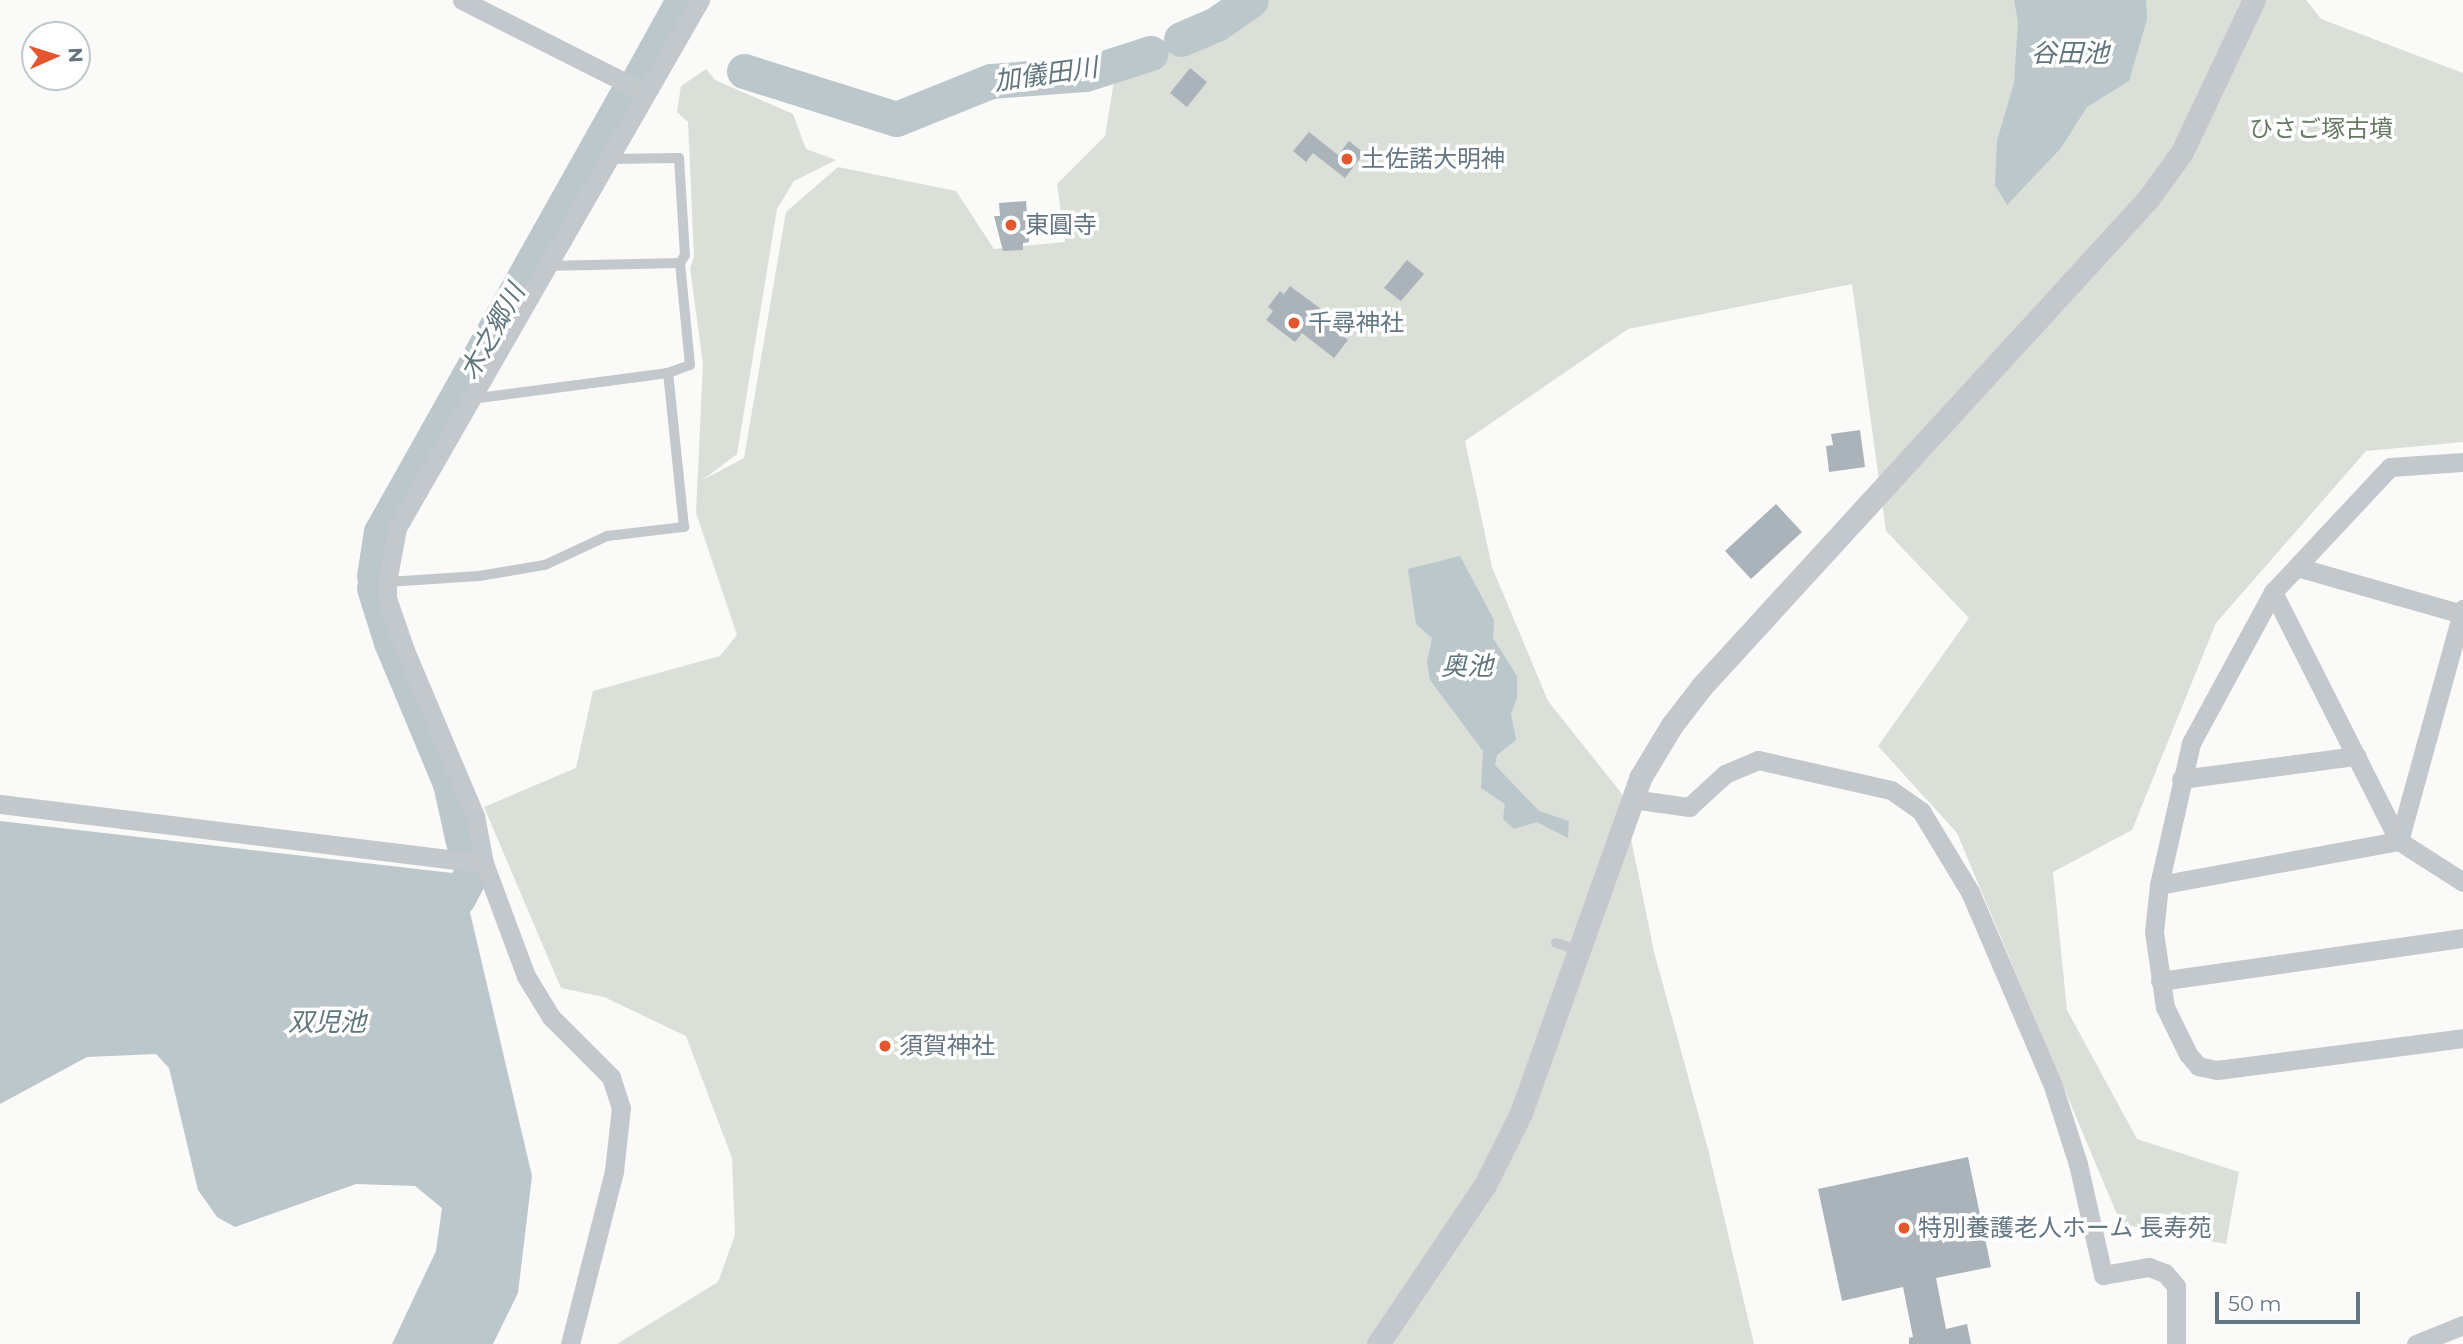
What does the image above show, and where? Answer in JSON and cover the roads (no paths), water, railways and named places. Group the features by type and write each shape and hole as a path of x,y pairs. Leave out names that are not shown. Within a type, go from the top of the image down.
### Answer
{"street":[{"path":"461,0 646,93"},
{"path":"570,1344 614,1171 621,1108 611,1077 551,1017 527,976 484,863 475,816 404,650 387,598 387,582 397,528 700,0"},
{"path":"1378,1344 1485,1185 1521,1113 1632,799 1672,725 1702,686 2148,199 2182,152 2254,0"},
{"path":"2463,462 2390,467 2273,592 2191,743 2159,885 2154,932 2165,1007 2188,1054 2199,1066 2217,1070 2463,1038"},
{"path":"2297,567 2462,612 2399,841"},
{"path":"2273,592 2399,841 2463,882"},
{"path":"2181,779 2356,756"},
{"path":"1632,799 1689,807 1725,774 1758,761 1891,790 1921,811 1970,892 2053,1086 2078,1164 2103,1275 2149,1267 2165,1273 2176,1286 2176,1344"},
{"path":"0,804 484,863"},
{"path":"2159,885 2399,841"},
{"path":"2160,981 2463,938"},
{"path":"2416,1344 2463,1325"}],"lane":[{"path":"470,399 668,373 690,365 680,263 685,255 679,158 608,159"},
{"path":"546,266 680,263"},
{"path":"387,582 480,576 545,565 607,536 684,527 668,373"},
{"path":"1556,943 1579,950"}],"water":[{"name":"谷田池","path":"2014,0 2146,0 2147,19 2129,81 2087,107 2061,148 2007,205 1995,185 1997,141 2014,83 2018,22"},
{"name":"奥池","path":"1460,556 1494,620 1493,638 1517,676 1517,698 1511,714 1516,740 1497,755 1495,765 1539,811 1569,821 1568,838 1537,822 1514,829 1503,819 1505,804 1481,788 1483,751 1430,680 1427,662 1432,638 1416,624 1408,569"},
{"name":"双児池","path":"0,821 461,874 532,1176 518,1293 493,1344 392,1344 436,1251 442,1208 415,1186 356,1184 235,1227 217,1217 198,1190 169,1068 156,1054 87,1057 0,1104"}],"waterway":[{"name":"木之郷川","path":"640,78 683,0"},
{"name":"加儀田川","path":"1181,39 1216,24 1251,0"},
{"name":"加儀田川","path":"744,71 896,119 991,81 1085,74 1151,53"},
{"name":"木之郷川","path":"374,576 381,532 627,94"},
{"name":"木之郷川","path":"374,588 391,642 450,783 463,842"},
{"name":"木之郷川","path":"458,898 468,879"}],"place":[{"name":"土佐諾大明神","path":"1347,159"},
{"name":"東圓寺","path":"1011,225"},
{"name":"千尋神社","path":"1294,323"},
{"name":"須賀神社","path":"885,1046"},
{"name":"特別養護老人ホーム 長寿苑","path":"1904,1228"}],"park label":[{"name":"ひさご塚古墳","path":"2321,129"}]}
